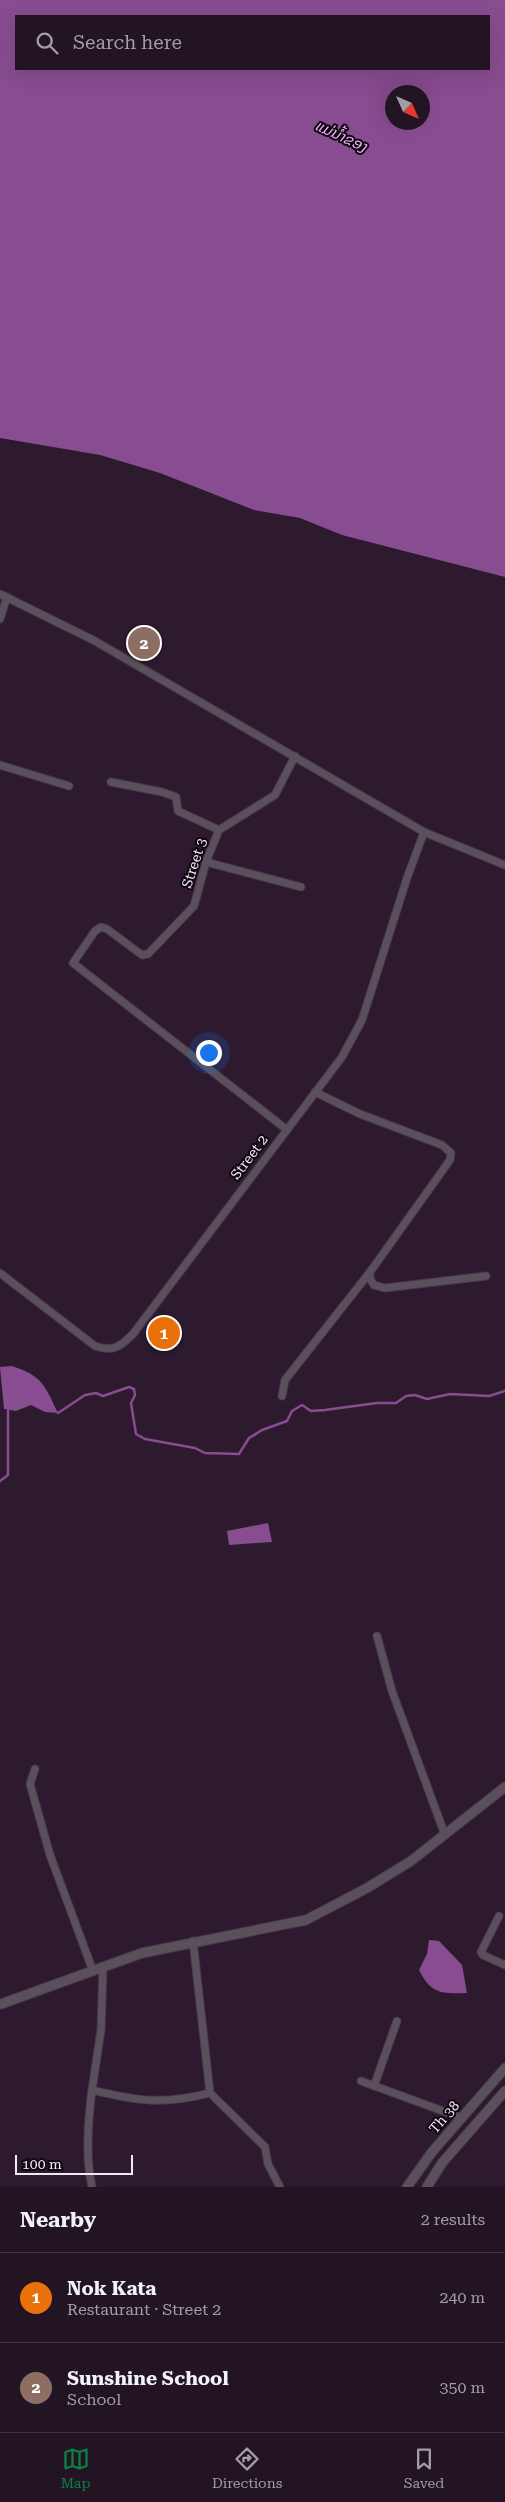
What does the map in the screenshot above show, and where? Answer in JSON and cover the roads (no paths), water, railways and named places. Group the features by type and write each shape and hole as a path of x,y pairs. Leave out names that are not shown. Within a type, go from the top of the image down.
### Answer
{"street":[{"path":"0,620 3,596 95,642 424,832 505,865"},
{"name":"Street 3","path":"286,1129 73,963 95,931 101,928 107,929 142,955 148,954 194,906 206,862 219,830 275,794 295,756"},
{"path":"0,766 69,786"},
{"path":"111,782 162,792 176,797 178,811 219,830"},
{"name":"Street 2","path":"0,1273 95,1346 113,1349 122,1345 152,1312 286,1129 342,1057 362,1020 407,878 424,832"},
{"path":"206,862 301,887"},
{"path":"282,1396 285,1380 370,1272 450,1160 451,1153 442,1146 360,1114 315,1092"},
{"path":"370,1272 370,1279 374,1285 385,1288 486,1276"},
{"path":"377,1636 392,1691 445,1835"},
{"path":"35,1769 30,1784 50,1855 93,1971"},
{"path":"0,2001 103,1968 142,1952 306,1920 367,1888 411,1861 505,1787"},
{"path":"499,1916 481,1952 483,1955 505,1965"},
{"path":"192,1941 210,2093 265,2147 268,2164 280,2187"},
{"path":"92,2187 88,2172 89,2116 101,2030 103,1968"},
{"path":"374,2086 397,2021"},
{"name":"Th 38","path":"407,2187 432,2152 505,2068"},
{"path":"361,2081 462,2118"},
{"path":"92,2090 135,2101 152,2102 188,2099 210,2093"},
{"name":"Th 38","path":"427,2187 442,2163 505,2091"}],"water":[{"name":"ແມ່ນ້ຳຂອງ","path":"0,0 505,0 505,577 342,535 300,518 254,510 160,473 100,455 0,438"},
{"path":"12,1366 30,1374 42,1383 58,1413 45,1412 31,1405 16,1411 4,1409 0,1367"},
{"path":"268,1523 272,1542 229,1545 227,1531"},
{"path":"429,1940 439,1941 462,1965 467,1993 438,1991 423,1978 419,1970 427,1954"}],"waterway":[{"path":"58,1413 85,1395 96,1393 103,1396 129,1387 134,1389 135,1395 131,1403 136,1434 145,1439 195,1448 205,1453 239,1454 249,1438 262,1430 287,1421 292,1411 302,1405 311,1411 377,1403 396,1403 406,1396 415,1395 427,1399 450,1394 489,1396 505,1391"},
{"path":"0,1481 8,1475 8,1410"}],"place":[{"name":"Sunshine School","path":"144,643"},
{"name":"Nok Kata","path":"164,1333"}]}
